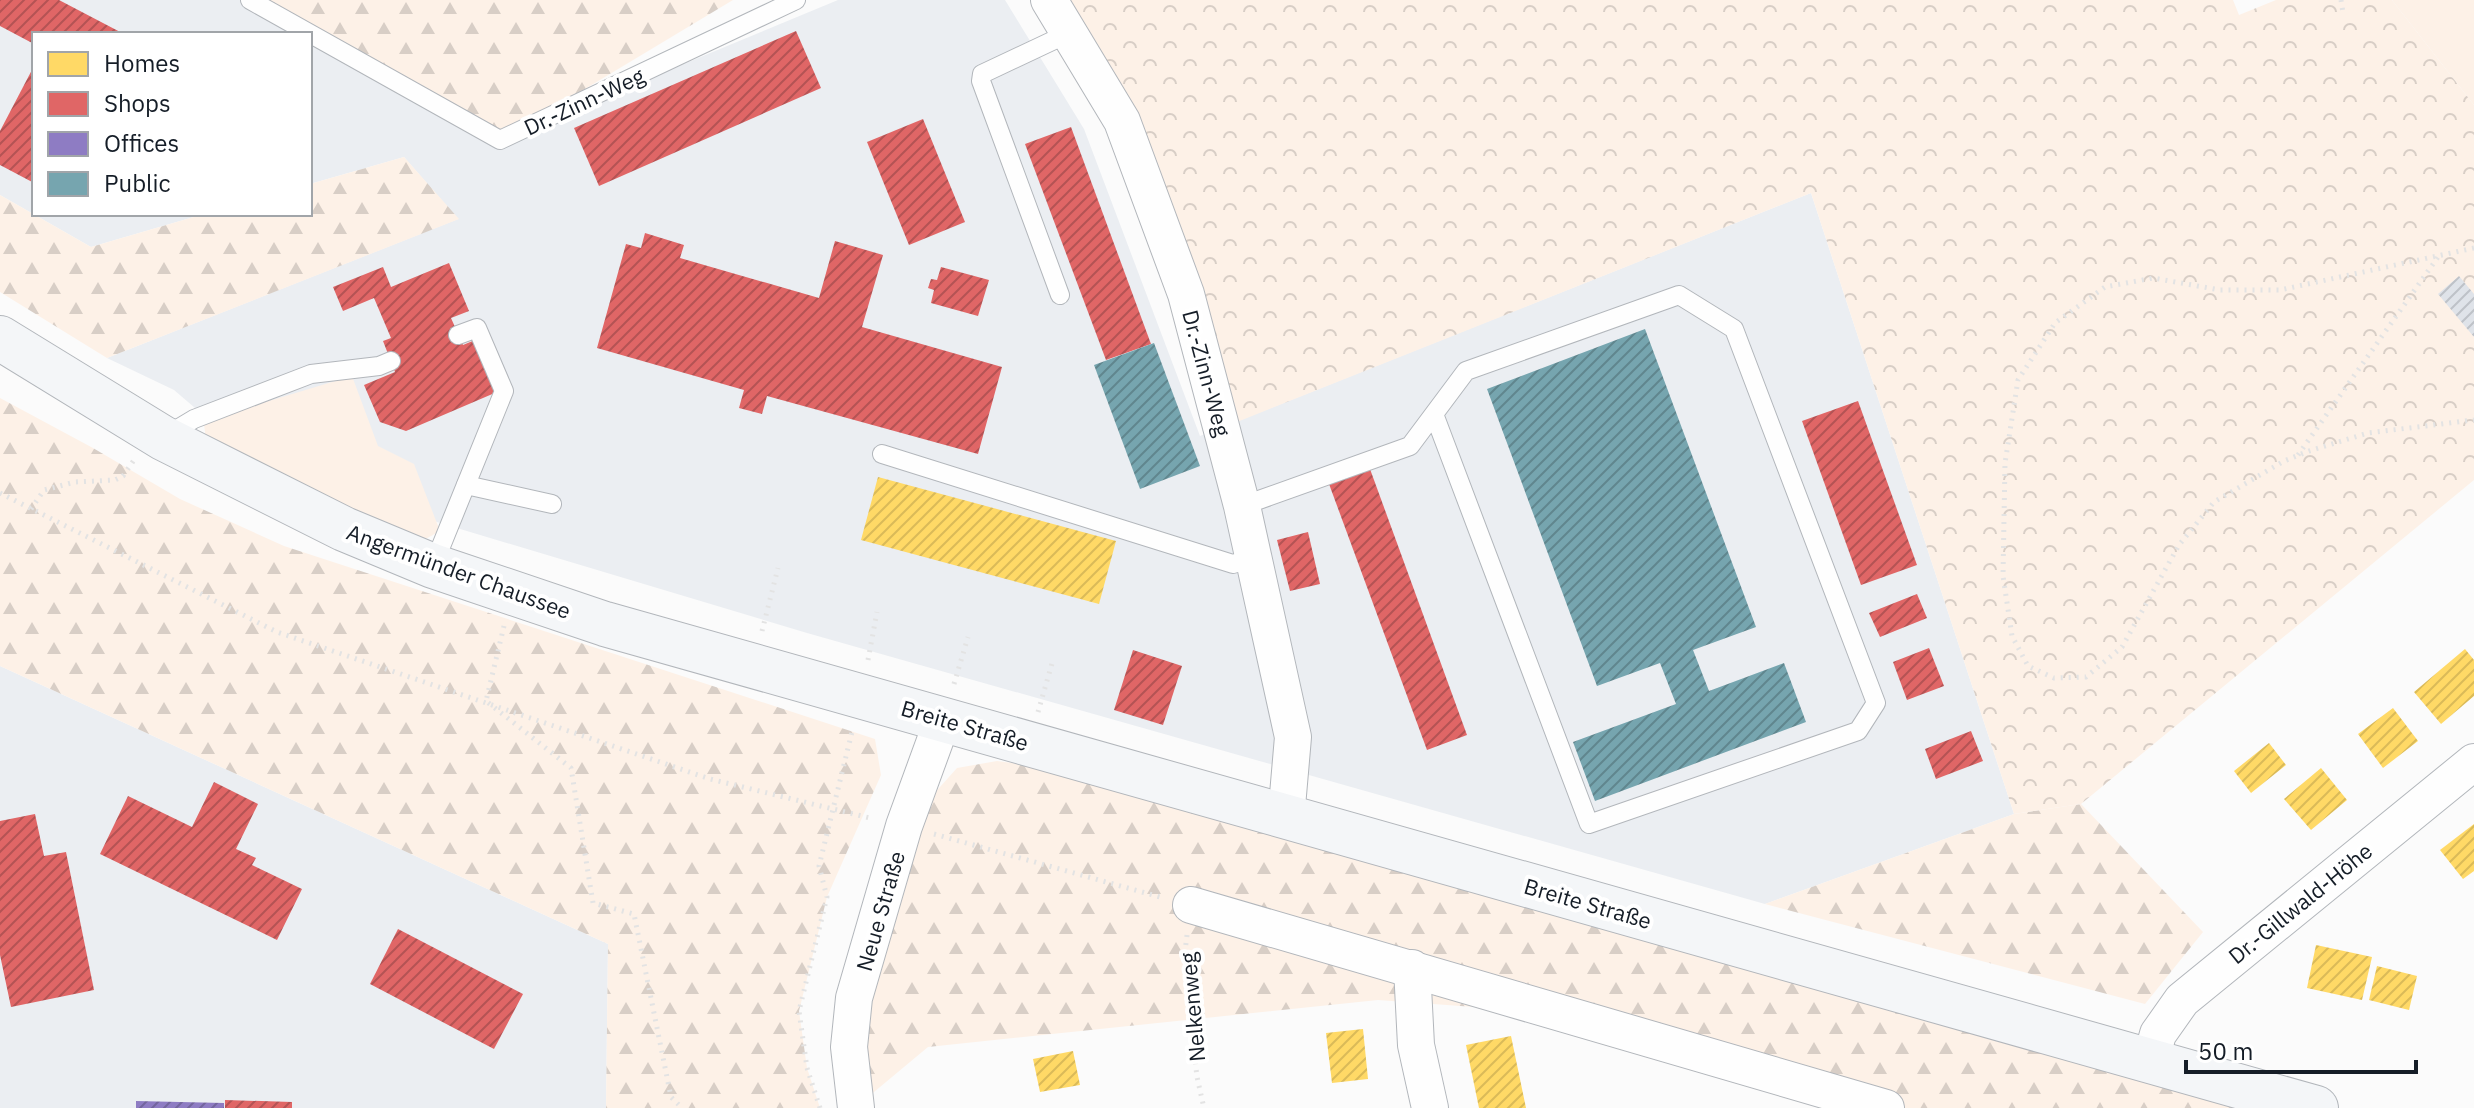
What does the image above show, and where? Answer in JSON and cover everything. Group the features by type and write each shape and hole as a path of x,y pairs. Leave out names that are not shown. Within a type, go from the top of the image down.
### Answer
{"main road":[{"name":"Angermünder Chaussee","path":"0,338 163,438 344,529 433,566 605,624 861,695"},
{"name":"Breite Straße","path":"861,695 948,704 1286,818 2316,1108"}],"street":[{"name":"Dr.-Zinn-Weg","path":"1049,0 1122,121 1186,294 1242,506 1293,737 1286,818"},
{"name":"Neue Straße","path":"856,1108 849,1047 854,998 904,826 948,704"},
{"name":"Dr.-Gillwald-Höhe","path":"2150,1063 2158,1034 2182,1000 2474,762"},
{"path":"1191,905 1886,1108"},
{"path":"1412,968 1416,1045 1430,1108"}],"lane":[{"name":"Dr.-Zinn-Weg","path":"250,0 307,32"},
{"name":"Dr.-Zinn-Weg","path":"312,35 500,140 796,0"},
{"path":"1060,295 981,81 982,74 1069,33"},
{"path":"1242,506 1410,446 1466,371 1679,295 1734,329 1876,703 1858,731 1589,824 1434,414"},
{"path":"433,566 504,391 477,328 458,335"},
{"path":"163,438 194,419 311,374 379,366 391,361"},
{"path":"882,454 1233,564 1254,558"},
{"path":"466,485 552,504"}],"path":[{"path":"2341,0 2343,13"},
{"path":"2474,248 2280,290 2220,290 2153,278 2105,287 2055,323 2018,380 2005,463 2003,576 2012,636 2028,666 2054,678 2086,677 2122,647 2179,545 2214,502 2297,455 2368,433 2474,420"},
{"path":"2297,455 2439,256"},
{"path":"31,509 44,490 59,484 115,480 123,476 141,451 163,438"},
{"path":"0,493 277,632 710,779 904,826 1191,905"},
{"path":"486,701 511,592"},
{"path":"948,704 968,637"},
{"path":"1038,713 1053,660"},
{"path":"486,701 571,768 593,903 634,914 671,1097 682,1108"},
{"path":"817,1107 807,1068 799,1011 827,897 819,866 833,809"},
{"name":"Nelkenweg","path":"1191,905 1184,960 1197,1077 1204,1108"}],"shaded area":[{"path":"0,0 250,0 307,32 32,32 32,213 0,195"},
{"path":"838,0 1005,0 1084,129 1200,436 1811,193 2014,814 1765,904 807,633 407,513 229,437 174,390 107,358 458,219 404,157 312,183 312,35 500,140"},
{"path":"37,216 197,216 91,247"},
{"path":"0,666 608,944 606,1108 0,1108"}],"green space":[{"path":"250,0 733,0 500,140"},
{"path":"1049,0 2233,0 2239,15 2276,0 2392,0 2474,105 2474,480 2081,804 2014,814 1811,193 1222,428 1186,294"},
{"path":"2392,0 2474,0 2474,105"},
{"path":"404,157 459,219 107,358 0,292 0,195 91,247 197,216 312,216 312,183"},
{"path":"352,376 378,446 414,464 440,531 422,541 206,440 204,424 212,418"},
{"path":"0,398 180,499 284,546 875,739 881,775 827,897 799,1011 807,1068 820,1108 606,1108 608,944 0,666"},
{"path":"997,761 1045,767 2267,1108 1838,1108 1488,1008 1378,1000 928,1047 868,1097 864,1048 885,924 931,797 957,768"},
{"path":"2081,804 2203,932 2145,1004 1765,904 2014,814"}],"building: Homes":[{"path":"878,477 1116,541 1099,604 861,540"},
{"path":"2465,649 2474,660 2474,696 2441,724 2414,692"},
{"path":"2393,708 2418,741 2383,768 2358,734"},
{"path":"2269,743 2286,765 2251,793 2234,771"},
{"path":"2321,768 2347,800 2311,830 2284,799"},
{"path":"2474,824 2474,871 2463,879 2440,850"},
{"path":"2316,945 2372,957 2362,1000 2307,988"},
{"path":"2377,966 2417,976 2409,1010 2369,1000"},
{"path":"1363,1029 1368,1079 1332,1083 1326,1033"},
{"path":"1511,1036 1526,1108 1479,1108 1466,1045"},
{"path":"1073,1051 1080,1085 1040,1092 1033,1059"}],"building: Shops":[{"path":"0,0 59,0 120,32 32,32 32,43 0,26"},
{"path":"796,31 821,88 599,186 574,128"},
{"path":"32,70 32,182 0,165 0,131"},
{"path":"923,119 965,222 909,245 867,142"},
{"path":"1071,127 1151,344 1106,360 1025,144"},
{"path":"645,233 684,245 680,258 819,298 835,241 883,255 862,327 1002,367 978,454 767,396 762,414 739,408 744,390 597,348 626,244 641,248"},
{"path":"449,263 469,311 451,318 463,345 475,340 497,392 406,431 380,422 364,385 395,372 383,341 391,338 374,298 343,311 333,287 383,267 391,287"},
{"path":"941,267 989,280 978,316 931,303 934,290 928,288 931,279 937,280"},
{"path":"1858,401 1917,565 1861,585 1802,421"},
{"path":"1370,469 1467,735 1427,750 1329,484"},
{"path":"1308,532 1320,584 1290,591 1277,540"},
{"path":"1917,594 1927,618 1880,637 1869,613"},
{"path":"1929,648 1944,686 1907,700 1893,662"},
{"path":"1133,650 1182,666 1163,725 1114,710"},
{"path":"1971,731 1983,761 1936,779 1925,749"},
{"path":"214,782 258,804 236,849 256,858 252,865 302,889 277,940 100,854 128,796 192,827"},
{"path":"35,814 44,856 66,852 94,990 11,1007 0,955 0,821"},
{"path":"398,929 523,994 494,1049 370,984"},
{"path":"225,1100 292,1102 292,1108 225,1108"}],"building: Offices":[{"path":"136,1101 224,1103 224,1108 136,1108"}],"building: Public":[{"path":"1645,329 1756,627 1693,650 1709,691 1784,663 1806,722 1595,801 1573,742 1676,704 1660,663 1597,686 1487,389"},
{"path":"1154,343 1200,466 1140,489 1094,365"}],"building: Other":[{"path":"2459,276 2474,294 2474,337 2438,294"}]}
